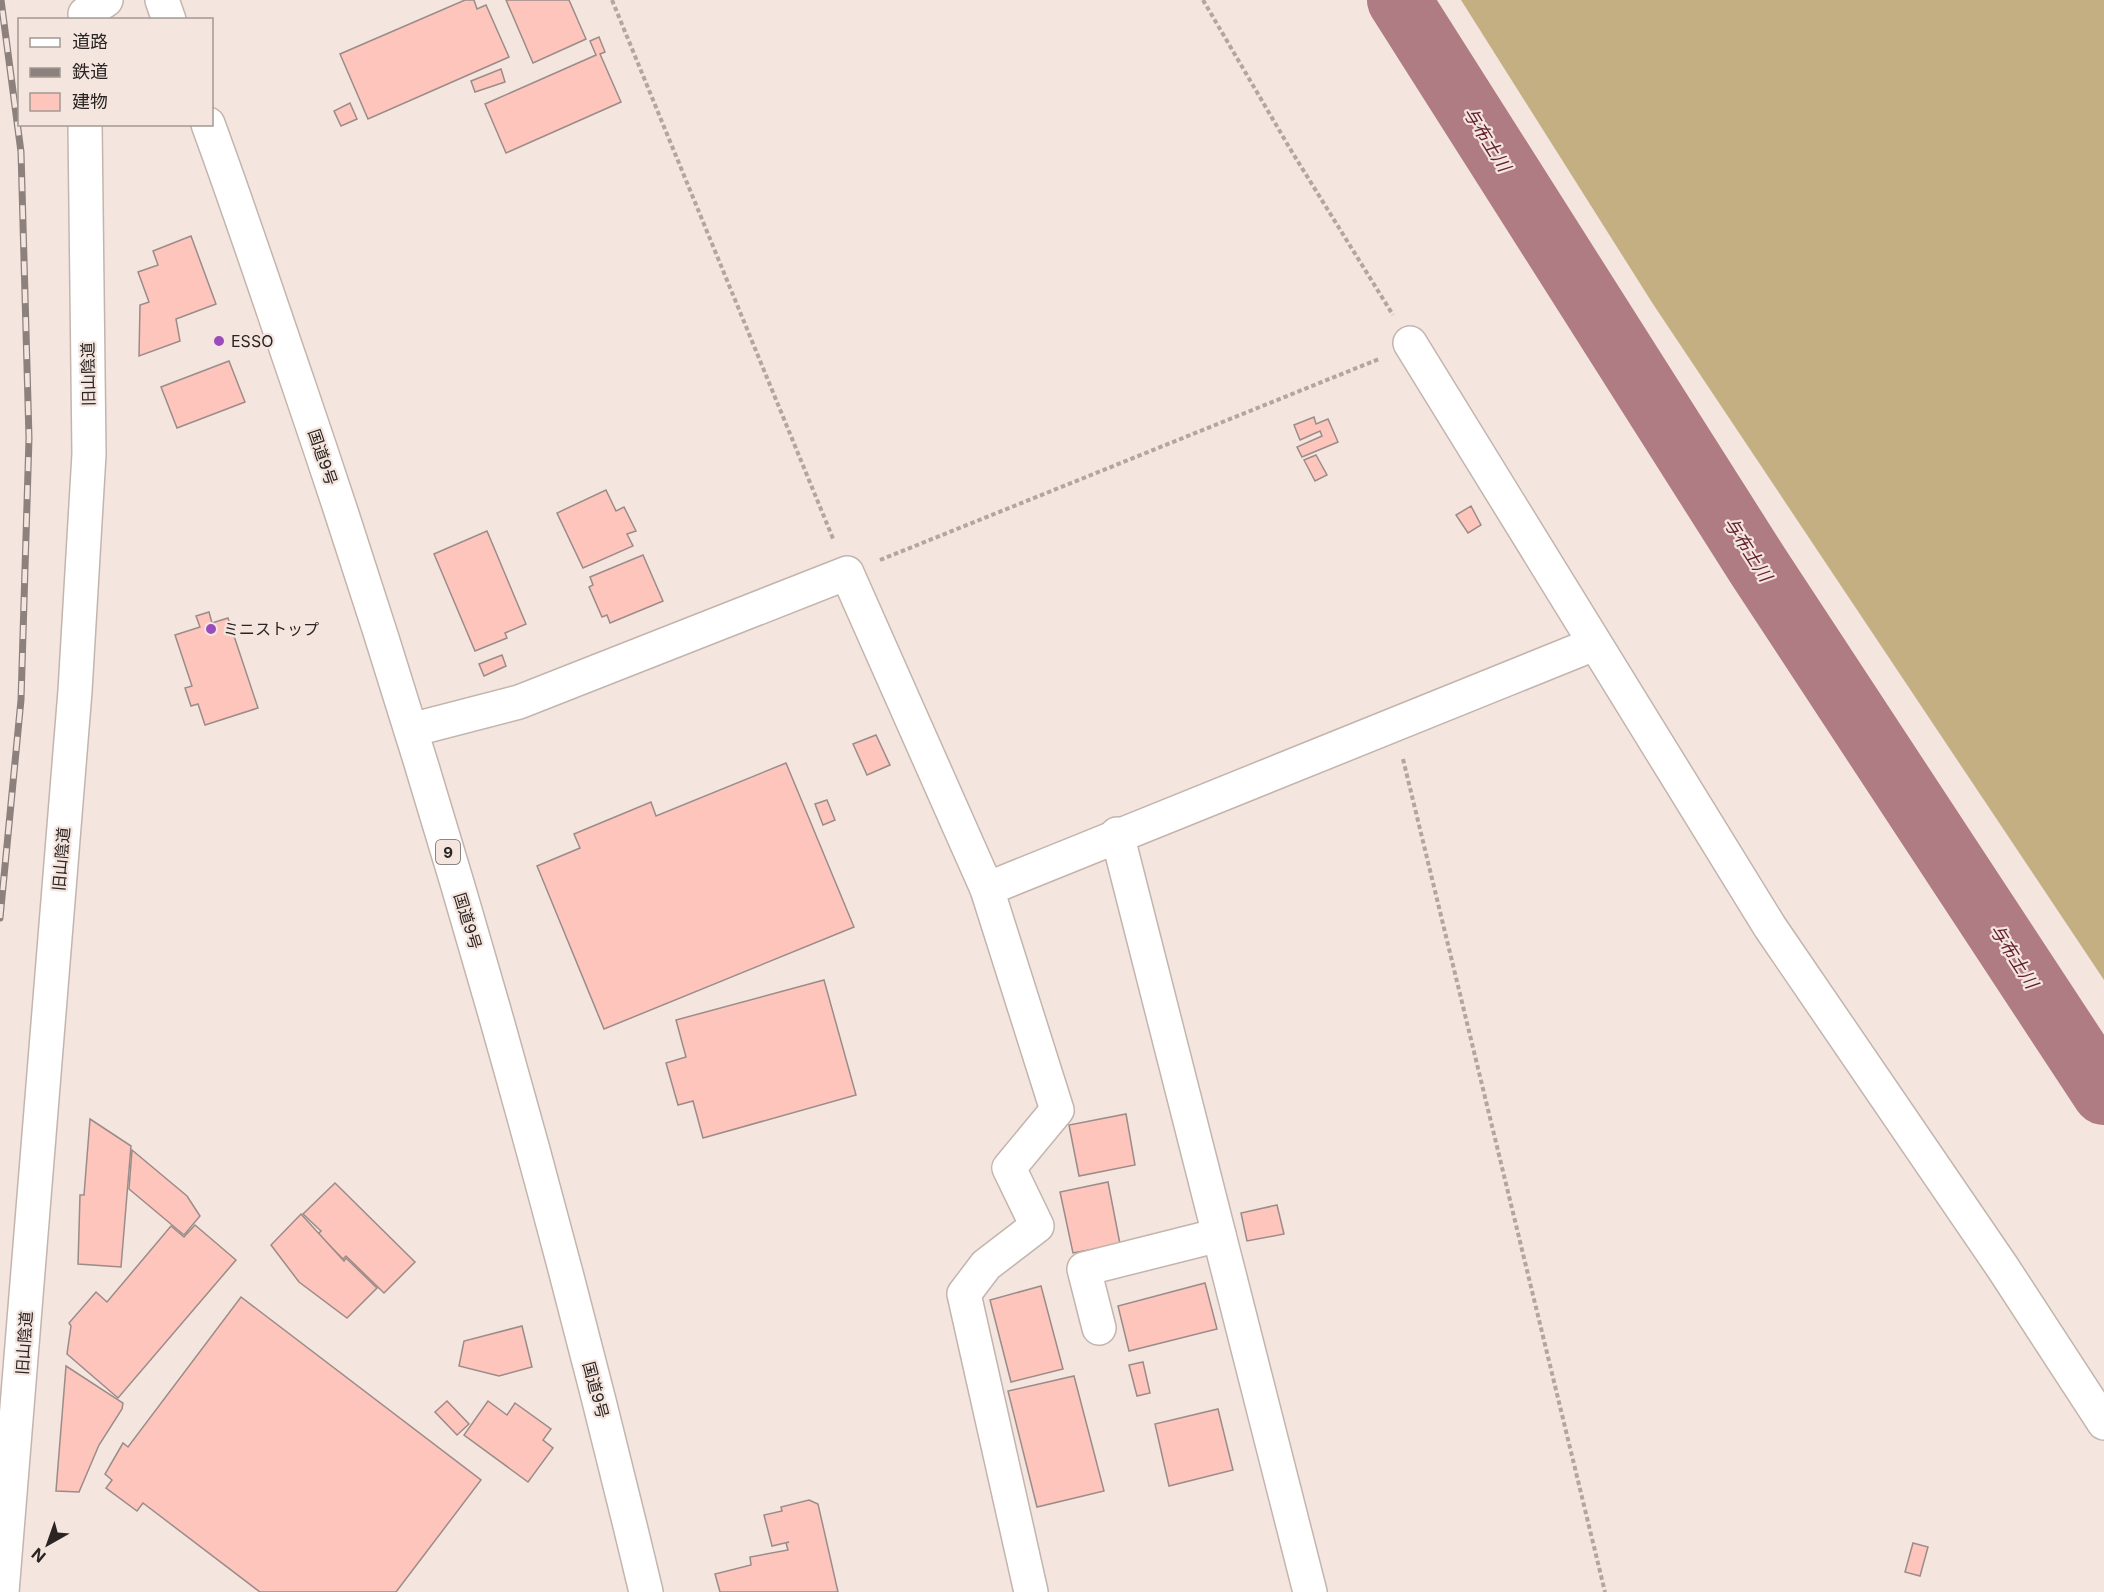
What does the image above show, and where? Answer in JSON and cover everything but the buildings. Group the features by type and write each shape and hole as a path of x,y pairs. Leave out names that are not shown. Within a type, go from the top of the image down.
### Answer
{"main road":[{"name":"旧山陰道","path":"2,1592 75,692 89,454 85,126"},
{"name":"国道9号","path":"209,126 332,484 411,730 486,981 530,1138 646,1592"},
{"path":"1410,343 1770,927 2003,1268 2104,1423"},
{"path":"411,730 519,702 847,573 987,889 1057,1110 1009,1168 1037,1226 986,1265 964,1294 1031,1592"},
{"path":"987,889 1117,834 1594,644"},
{"path":"1117,834 1310,1592"},
{"path":"1099,1328 1084,1269 1219,1235"}],"path":[{"path":"612,0 759,364 847,573 1370,363 1410,343 1292,152 1203,0"},
{"path":"1395,724 1605,1592"}],"shaded area":[{"path":"1461,0 2104,0 2104,980 1653,304"}],"waterway":[{"name":"与布土川","path":"1399,0 1758,566 2104,1093"}],"railway":[{"path":"0,918 21,700 29,438 21,152 1,0"}],"place":[{"name":"ESSO","path":"219,341"},
{"name":"ミニストップ","path":"211,629"}]}
